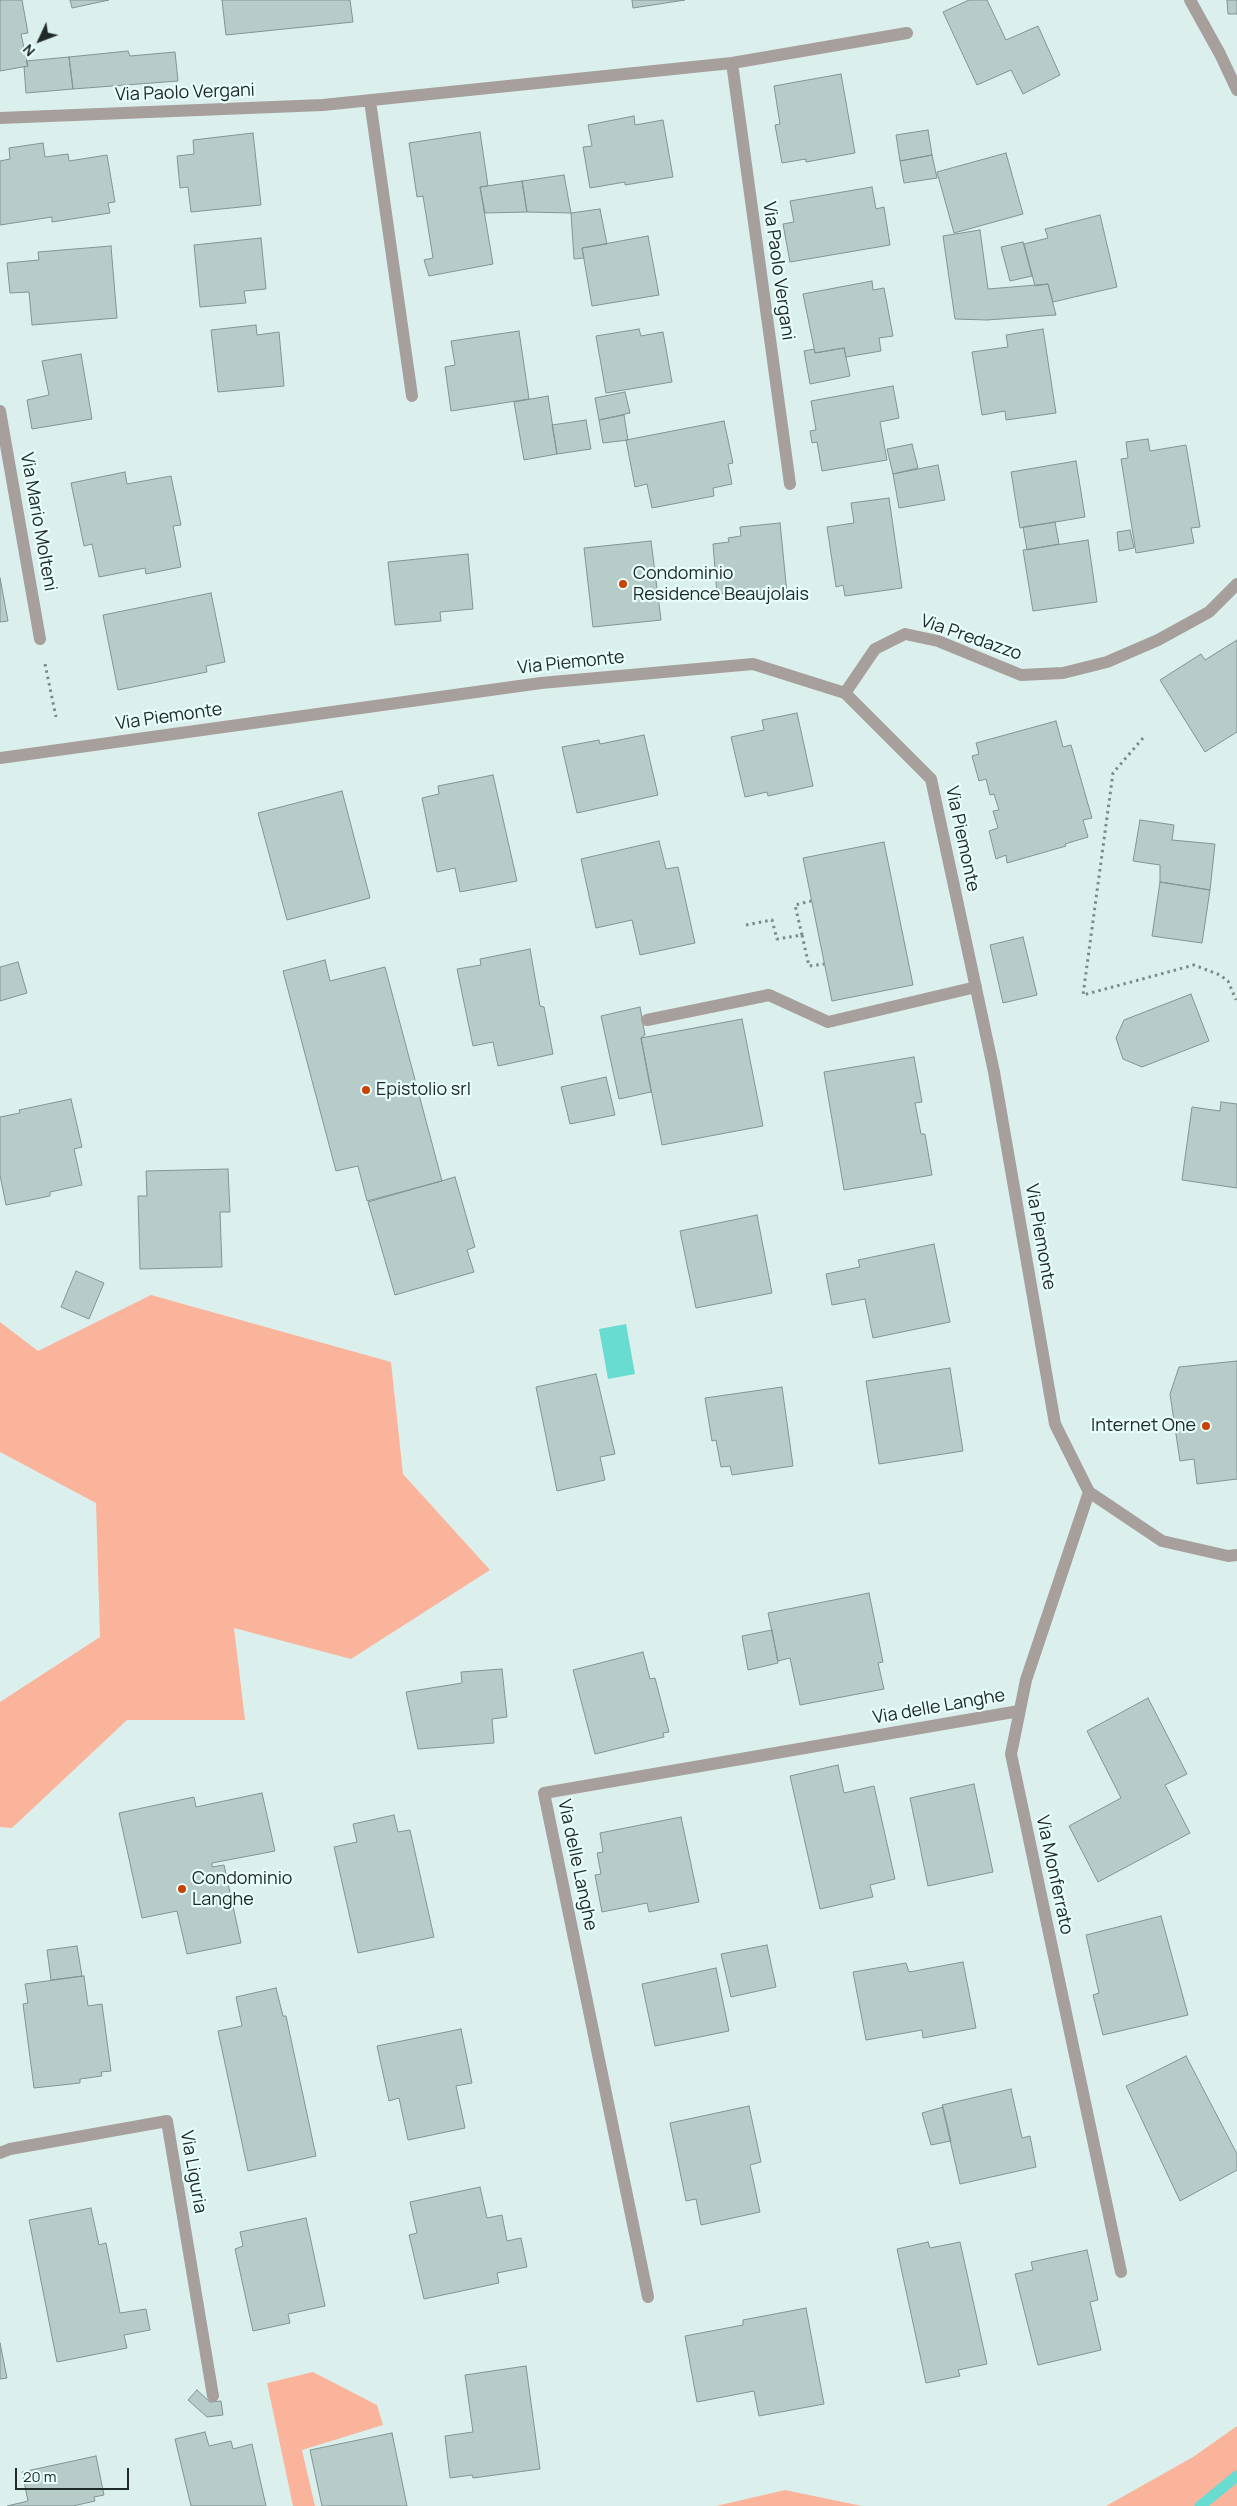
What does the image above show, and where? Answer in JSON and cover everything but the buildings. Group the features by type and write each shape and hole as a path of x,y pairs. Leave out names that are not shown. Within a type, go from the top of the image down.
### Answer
{"street":[{"path":"1190,0 1220,54 1237,90"},
{"name":"Via Paolo Vergani","path":"0,118 324,105 370,101 732,63 907,33"},
{"name":"Via Paolo Vergani","path":"732,63 790,484"},
{"path":"370,101 412,396"},
{"name":"Via Mario Molteni","path":"0,411 40,639"},
{"name":"Via Predazzo","path":"845,692 875,649 905,634 938,641 1022,675 1063,673 1107,662 1158,640 1209,612 1237,584"},
{"name":"Via Piemonte","path":"0,758 541,683 753,664 845,692 932,779 994,1072 1055,1424 1089,1492 1162,1541 1228,1556 1237,1556"},
{"path":"647,1020 769,995 828,1022 976,987"},
{"name":"Via Monferrato","path":"1089,1492 1026,1680 1011,1754 1121,2272"},
{"name":"Via delle Langhe","path":"648,2297 544,1793 1019,1710"},
{"name":"Via Liguria","path":"0,2153 10,2149 167,2121 213,2396"}],"path":[{"path":"40,639 56,717"},
{"path":"1143,738 1113,773 1083,995 1194,965 1220,974 1228,981 1236,1000"},
{"path":"811,901 794,905 809,966 824,964"},
{"path":"746,925 772,920 777,939 802,935"}],"shaded area":[{"path":"151,1295 391,1362 403,1474 490,1570 351,1659 234,1628 245,1720 127,1720 12,1828 0,1827 0,1702 100,1637 96,1503 0,1452 0,1322 38,1351"},
{"path":"313,2372 377,2405 383,2425 302,2450 315,2506 293,2506 267,2383"},
{"path":"1237,2426 1237,2506 1106,2506 1193,2457"},
{"path":"785,2490 862,2506 716,2506"}],"water":[{"path":"626,1324 635,1374 608,1379 599,1329"}],"waterway":[{"path":"1200,2506 1237,2476"}],"place":[{"name":"Condominio Residence Beaujolais","path":"623,584"},
{"name":"Epistolio srl","path":"366,1090"},
{"name":"Internet One","path":"1206,1426"},
{"name":"Condominio Langhe","path":"182,1889"}]}
